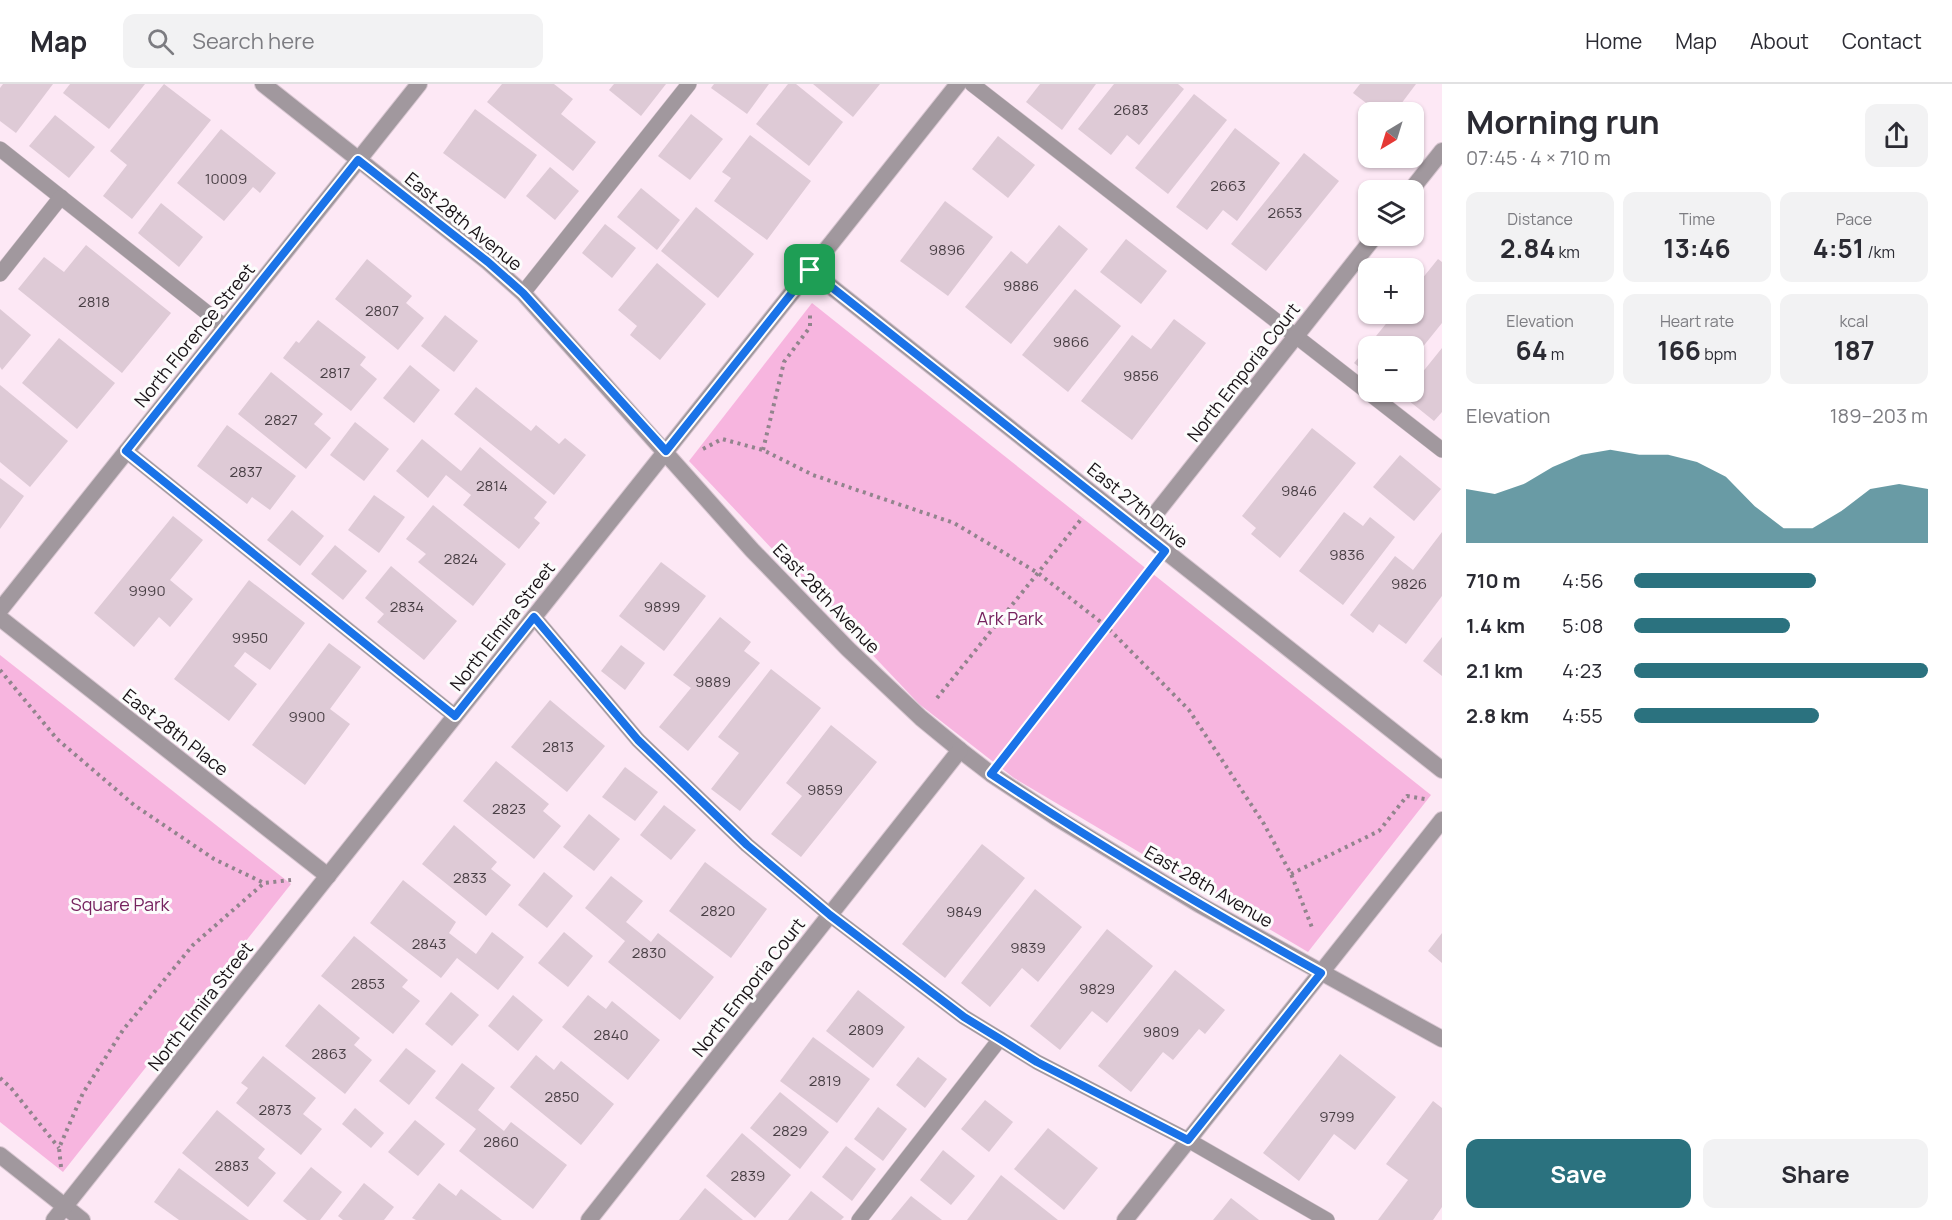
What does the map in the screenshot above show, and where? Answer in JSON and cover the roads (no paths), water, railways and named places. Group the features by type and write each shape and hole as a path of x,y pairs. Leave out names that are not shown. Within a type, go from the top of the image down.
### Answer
{"street":[{"name":"East 28th Avenue","path":"263,84 488,262 523,293 752,550 848,649 921,718 960,750 991,774 1057,818 1200,905 1442,1039"},
{"name":"North Florence Street","path":"0,610 419,84"},
{"name":"North Elmira Street","path":"54,1220 534,617 670,457 810,270 958,84"},
{"path":"1419,180 1442,151"},
{"name":"North Emporia Court","path":"1141,532 1367,246"},
{"name":"East 27th Drive","path":"810,270 1442,770"},
{"name":"East 28th Place","path":"0,618 328,876"},
{"name":"North Emporia Court","path":"589,1220 960,750"},
{"path":"1125,1220 1442,820"},
{"path":"0,1155 82,1220"}],"lane":[{"path":"523,293 689,84"},
{"path":"972,84 1442,450"},
{"path":"0,149 225,327"},
{"path":"0,274 61,197"},
{"path":"126,451 455,716"},
{"path":"534,617 638,740 747,845 830,915 964,1017 1037,1062 1188,1140 1327,1220"},
{"path":"859,1220 1000,1039"}],"park label":[{"name":"Ark Park","path":"1010,618"},
{"name":"Square Park","path":"120,904"}]}
